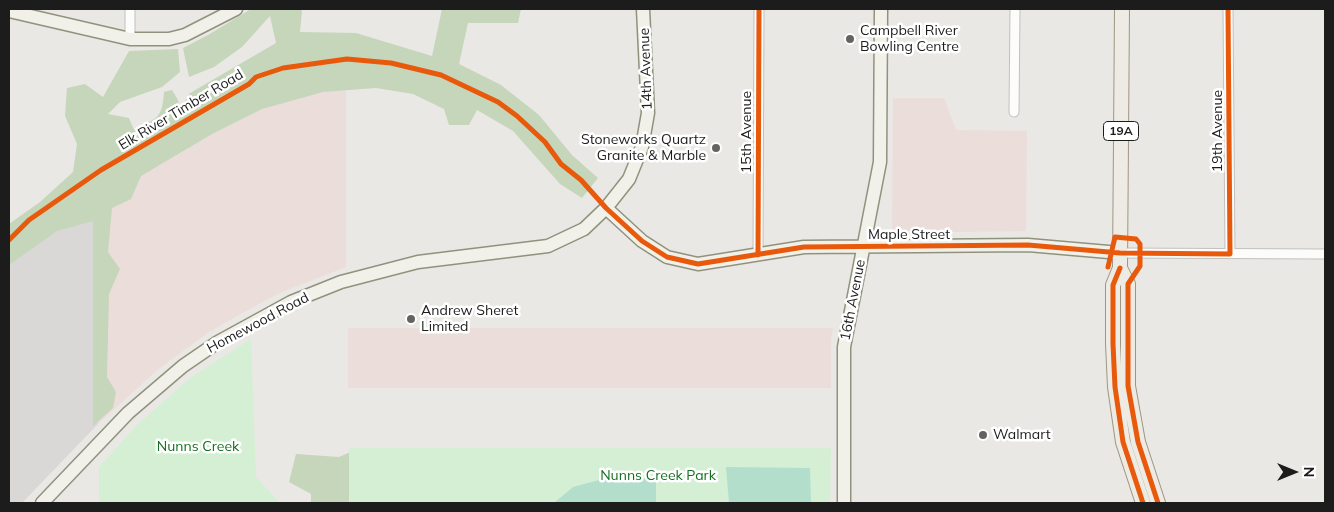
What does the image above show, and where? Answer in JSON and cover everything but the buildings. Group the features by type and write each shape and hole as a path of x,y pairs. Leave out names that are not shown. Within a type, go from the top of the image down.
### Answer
{"main road":[{"name":"19A","path":"1122,9 1120,268 1113,285 1113,344 1115,387 1124,442 1142,502"},
{"name":"19A","path":"1120,268 1128,284 1128,386 1138,442 1158,503"}],"street":[{"path":"130,9 130,39"},
{"path":"9,11 130,39 169,39 186,35 236,9"},
{"name":"14th Avenue","path":"606,208 629,179 642,147 648,113 643,9"},
{"name":"15th Avenue","path":"758,255 759,9"},
{"name":"16th Avenue","path":"844,503 844,347 880,162 881,9"},
{"path":"1014,112 1015,9"},
{"name":"19th Avenue","path":"1228,9 1230,254"},
{"name":"Maple Street","path":"606,208 642,241 667,257 698,264 804,247 1028,245 1120,253 1325,254"},
{"name":"Homewood Road","path":"42,503 128,413 183,366 218,342 291,302 341,282 418,262 548,246 584,229 606,208"}],"shaded area":[{"path":"346,71 346,267 282,292 209,332 156,371 98,424 99,190 202,117"},
{"path":"893,98 944,98 956,130 1027,131 1026,231 892,233"},
{"path":"99,190 98,424 22,503 9,503 9,253"},
{"path":"348,328 833,328 831,339 831,388 348,388"}],"green space":[{"path":"251,9 300,9 302,11 300,32 356,33 432,56 442,9 521,9 518,23 468,23 459,64 501,85 539,115 572,155 598,178 582,198 560,184 513,131 477,110 469,125 449,125 444,109 413,94 376,88 323,92 262,109 212,134 141,176 131,199 112,208 108,252 120,269 109,294 107,377 116,392 113,408 93,426 93,221 57,231 9,265 9,224 40,202 73,172 77,144 65,116 67,88 85,84 103,97 129,51 178,49 180,72 162,87 120,102 108,114 129,118 134,130 157,117 162,108 164,92 172,90 178,100 180,109 190,93 276,43 270,16 242,47 214,67 189,77 183,48"},
{"name":"Nunns Creek","path":"251,339 256,477 280,503 99,503 99,467 136,426 190,378"},
{"name":"Nunns Creek Park","path":"349,448 831,448 830,503 349,503"},
{"path":"355,450 482,503 311,503 311,494 289,482 296,454 339,457"},
{"path":"726,467 810,468 811,503 729,503"},
{"path":"640,477 656,479 656,503 554,503 573,487 603,479"}],"cycle path":[{"path":"758,255 759,9"},
{"name":"Elk River Timber Road","path":"9,240 29,220 101,170 249,84 256,77 283,68 347,59 391,63 441,75 498,102 517,116 545,142 561,164 581,180 606,208 642,241 667,257 698,264 804,247 1028,245 1120,253 1230,254 1228,9"},
{"path":"1108,267 1115,237 1136,239 1140,244 1140,266 1128,284 1128,386 1138,442 1158,503"},
{"path":"1120,268 1113,285 1115,387 1123,442 1143,503"}],"place":[{"name":"Campbell River Bowling Centre","path":"850,39"},
{"name":"Stoneworks Quartz Granite & Marble","path":"716,148"},
{"name":"Andrew Sheret Limited","path":"411,319"},
{"name":"Walmart","path":"983,435"}]}
